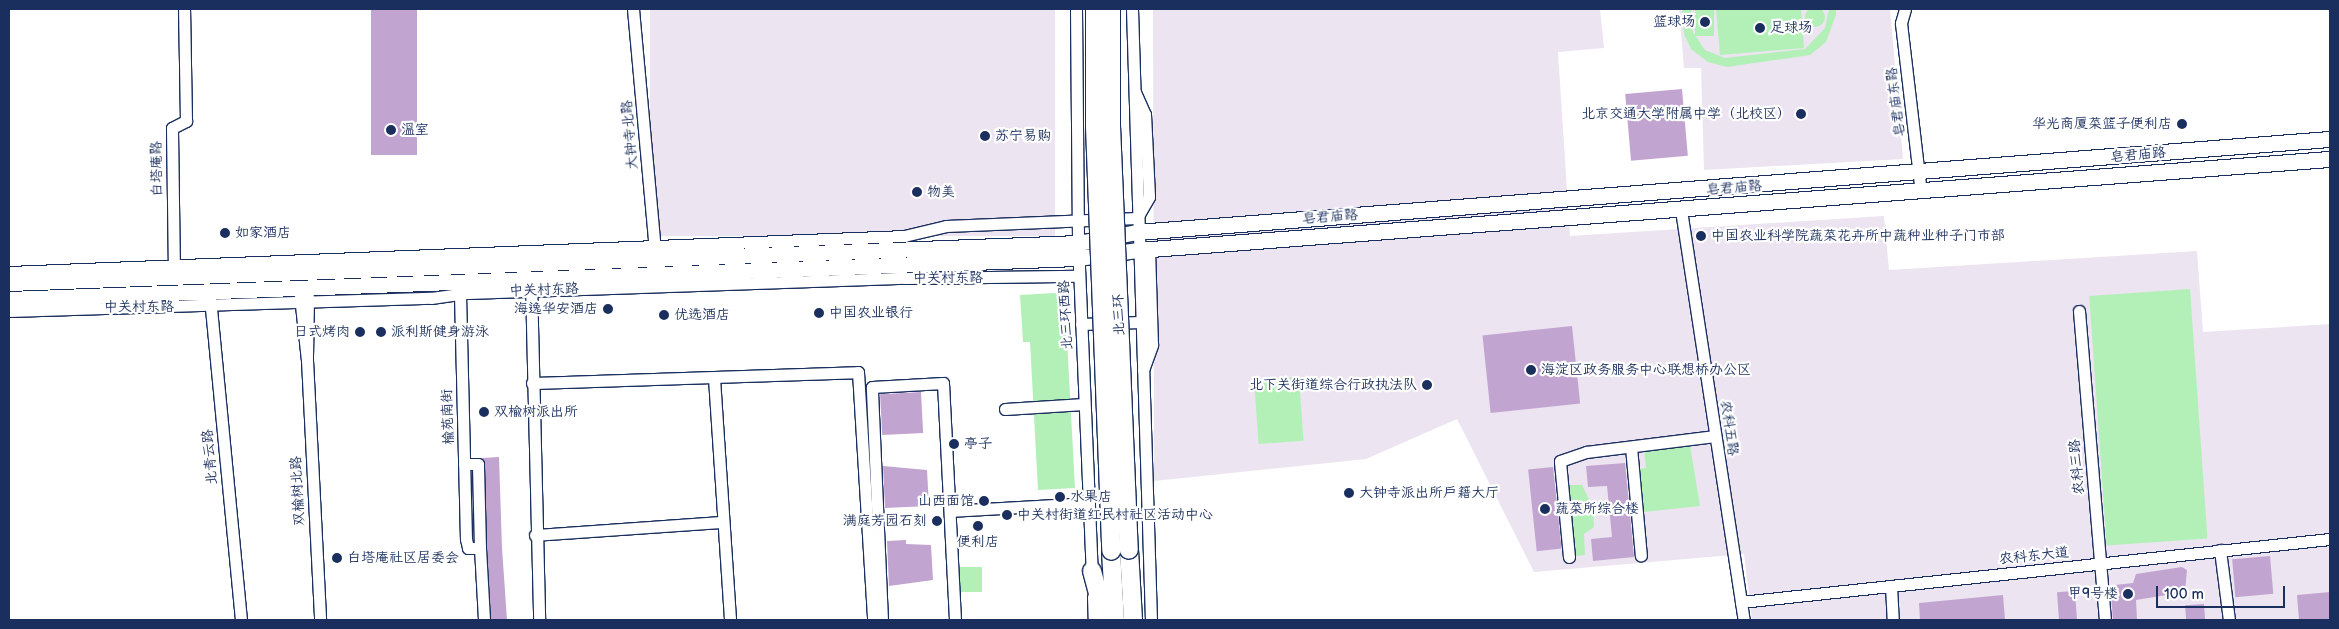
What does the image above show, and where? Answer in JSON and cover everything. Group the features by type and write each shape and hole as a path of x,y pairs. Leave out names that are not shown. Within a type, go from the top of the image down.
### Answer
{"highway":[{"name":"北三环","path":"1095,9 1095,127 1115,620"},
{"name":"北三环","path":"1111,9 1111,126 1133,620"},
{"path":"1092,571 1105,620"}],"main road":[{"name":"皂君庙路","path":"1078,251 1137,225 1919,174 2330,139"},
{"name":"皂君庙路","path":"1078,251 1108,254 2330,159"},
{"name":"中关村东路","path":"9,283 173,273 655,252 1078,251"},
{"name":"中关村东路","path":"9,300 210,298 303,287 531,284 1078,251"}],"street":[{"name":"白塔庵路","path":"173,273 172,128 186,121 184,9"},
{"name":"大钟寺北路","path":"633,9 655,252"},
{"name":"北三环西路","path":"1076,9 1078,251 1094,620"},
{"path":"1132,9 1132,86 1145,114 1149,197 1137,225 1144,250 1152,345 1142,374"},
{"name":"皂君庙东路","path":"1905,9 1901,23 1921,192"},
{"name":"农科五路","path":"1681,210 1744,620"},
{"path":"1106,219 1110,323"},
{"name":"中关村东路","path":"655,252 904,236 946,226 1106,219 1137,225"},
{"path":"1144,250 1140,322 1151,620"},
{"path":"9,272 151,267 173,273"},
{"name":"中关村东路","path":"9,311 210,298 304,303 460,294 531,284 1079,276"},
{"path":"531,284 535,535 539,620"},
{"name":"双榆树北路","path":"303,287 320,620"},
{"name":"榆苑南街","path":"460,294 466,540 468,548 480,548"},
{"name":"北青云路","path":"210,298 241,620"},
{"name":"农科三路","path":"2079,311 2105,620"},
{"path":"1081,324 1140,322"},
{"path":"532,383 858,372 872,620"},
{"path":"714,378 730,620"},
{"path":"882,620 872,388 943,383 955,620"},
{"path":"1005,409 1084,404"},
{"path":"1569,557 1560,461 1586,452 1715,436"},
{"path":"1631,446 1641,556"},
{"path":"464,464 478,464 484,620"},
{"path":"950,511 1089,503"},
{"path":"535,535 723,522"},
{"name":"农科东大道","path":"1741,602 2330,539"},
{"path":"2220,550 2229,620"},
{"path":"1891,586 1894,620"}],"shaded area":[{"path":"650,9 1055,9 1055,236 650,236"},
{"path":"1153,9 1600,9 1604,48 1558,52 1570,236 1884,216 1889,270 2197,251 2203,332 2330,324 2330,620 1752,620 1744,554 1534,572 1457,419 1366,459 1154,481"},
{"name":"北京交通大学附属中学（北校区）","path":"1679,9 1890,9 1903,159 1704,170 1701,68 1684,68"}],"green space":[{"path":"1815,7 1822,10 1825,17 1822,24 1815,27 1808,24 1805,17 1808,10"},
{"path":"1682,9 1691,9 1693,32 1705,50 1725,58 1805,49 1825,28 1829,9 1836,9 1836,15 1826,42 1810,55 1727,67 1708,62 1691,49 1684,34"},
{"name":"篮球场","path":"1695,9 1714,9 1714,36 1695,36"},
{"name":"足球场","path":"1716,9 1801,9 1804,48 1720,55"},
{"path":"2190,289 2207,538 2107,545 2089,296"},
{"path":"1055,293 1065,302 1075,488 1038,490 1030,342 1023,342 1020,295"},
{"path":"1299,377 1303,441 1259,444 1254,380"},
{"path":"1690,445 1700,506 1644,512 1639,469 1646,468 1644,450"},
{"path":"1567,485 1582,485 1593,508 1594,527 1584,534 1585,555 1573,556"},
{"path":"957,567 982,567 982,592 957,592"}],"building":[{"path":"371,9 417,9 417,155 371,155"},
{"path":"1682,89 1688,156 1631,161 1625,94"},
{"name":"海淀区政务服务中心联想桥办公区","path":"1572,326 1580,404 1491,413 1482,335"},
{"path":"921,392 923,433 882,435 880,394"},
{"path":"499,457 507,620 491,620 482,458"},
{"path":"1625,463 1634,557 1593,561 1591,539 1612,537 1607,486 1588,487 1586,466"},
{"path":"883,466 927,470 929,506 885,508"},
{"name":"蔬菜所综合楼","path":"1553,467 1562,549 1537,551 1528,470"},
{"path":"906,540 906,544 931,545 933,580 889,586 887,541"},
{"path":"2270,556 2273,594 2235,597 2232,559"},
{"name":"甲9号楼","path":"2182,567 2187,570 2185,592 2136,600 2137,620 2113,620 2111,594 2115,594 2115,585 2133,583 2136,574"},
{"path":"2075,591 2077,620 2059,620 2057,592"},
{"path":"2330,592 2330,620 2299,620 2297,595"},
{"path":"2003,595 2005,620 1920,620 1919,603"},
{"path":"2204,604 2205,620 2186,620 2185,605"}],"place":[{"name":"篮球场","path":"1705,22"},
{"name":"足球场","path":"1760,28"},
{"name":"北京交通大学附属中学（北校区）","path":"1801,114"},
{"name":"华光商厦菜篮子便利店","path":"2182,124"},
{"name":"温室","path":"391,130"},
{"name":"苏宁易购","path":"985,136"},
{"name":"物美","path":"917,192"},
{"name":"如家酒店","path":"225,233"},
{"name":"中国农业科学院蔬菜花卉所中蔬种业种子门市部","path":"1701,236"},
{"name":"海逸华安酒店","path":"608,309"},
{"name":"中国农业银行","path":"819,313"},
{"name":"优选酒店","path":"664,315"},
{"name":"日式烤肉","path":"360,332"},
{"name":"派利斯健身游泳","path":"381,332"},
{"name":"海淀区政务服务中心联想桥办公区","path":"1531,370"},
{"name":"北下关街道综合行政执法队","path":"1427,385"},
{"name":"双榆树派出所","path":"484,412"},
{"name":"亭子","path":"954,444"},
{"name":"大钟寺派出所户籍大厅","path":"1349,493"},
{"name":"水果店","path":"1060,497"},
{"name":"山西面馆","path":"984,501"},
{"name":"蔬菜所综合楼","path":"1545,509"},
{"name":"中关村街道红民村社区活动中心","path":"1007,515"},
{"name":"满庭芳园石刻","path":"937,521"},
{"name":"便利店","path":"978,526"},
{"name":"白塔庵社区居委会","path":"337,558"},
{"name":"甲9号楼","path":"2128,594"}]}
